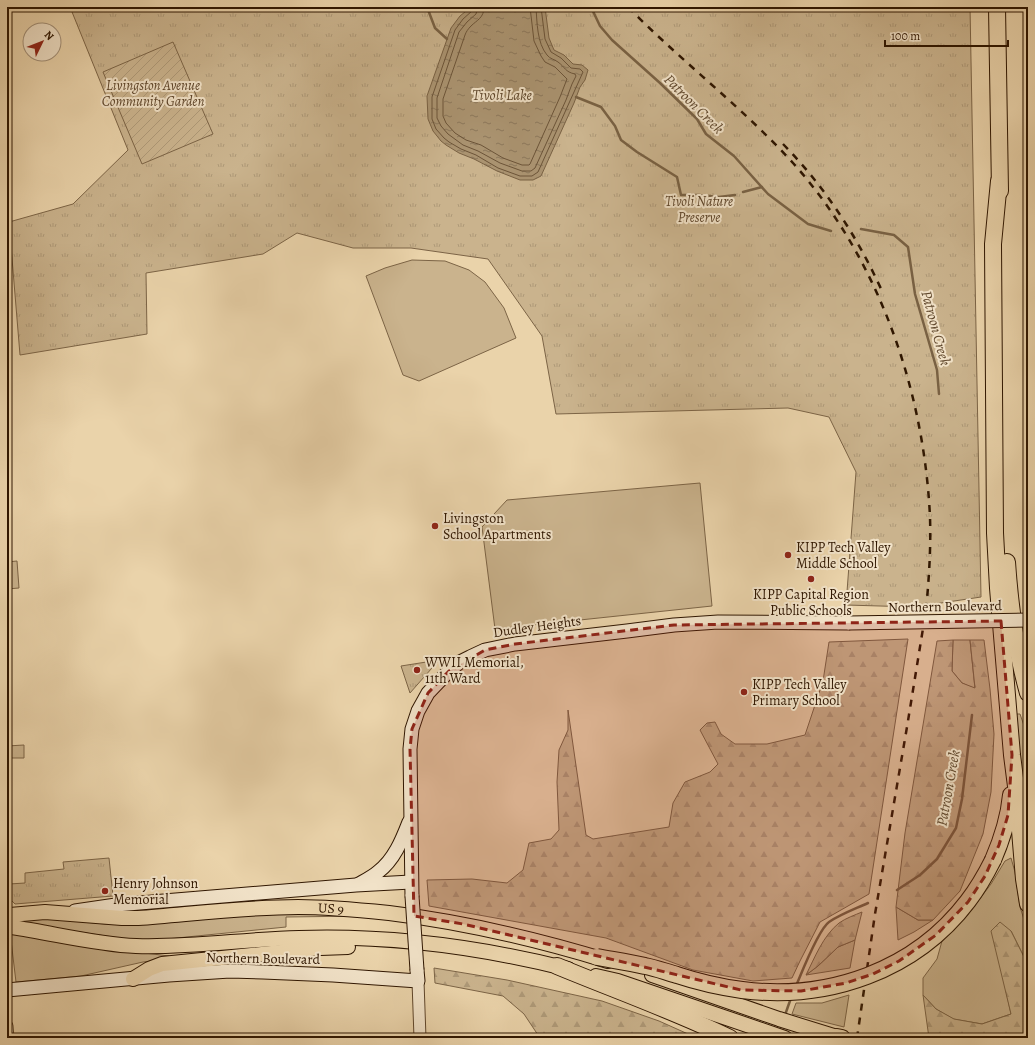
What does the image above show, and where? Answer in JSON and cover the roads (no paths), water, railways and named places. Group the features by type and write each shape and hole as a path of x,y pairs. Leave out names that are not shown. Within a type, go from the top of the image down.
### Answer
{"highway":[{"path":"997,7 1007,552 1015,632 1020,662 1028,693"},
{"path":"999,181 994,244 994,515 1012,755 1017,794 1024,879 1028,904"},
{"path":"597,957 646,966 696,980 741,990 771,992 821,989 873,974 899,961 936,935 968,902 985,876 1004,831 1012,787 1012,755"},
{"path":"557,966 683,1016 730,1038"}],"main road":[{"name":"Northern Boulevard","path":"718,622 849,623 1028,620"},
{"name":"Dudley Heights","path":"412,814 410,749 412,729 418,711 428,693 460,662 485,650 515,644 674,625 718,622"},
{"path":"412,814 411,882 418,976"},
{"path":"356,885 377,874 388,864 398,849 412,814"},
{"path":"60,913 125,905 356,885 411,882"},
{"name":"US 9","path":"7,916 45,912 122,918 166,916 262,907 299,907 350,909 420,917 463,924 546,943 597,957 839,1038"},
{"name":"US 9","path":"7,925 11,927 92,941 137,946 168,946 300,938 344,938 398,941 464,948 557,966 618,981 785,1038"},
{"path":"133,979 153,967 162,964 320,948 350,947 398,941"},
{"name":"Northern Boulevard","path":"7,990 230,971 333,975 418,976"}],"street":[{"path":"418,976 420,1038"},
{"path":"7,1026 8,1038"}],"water":[{"name":"Tivoli Lake","path":"471,7 545,7 549,38 554,50 564,55 573,64 582,65 588,70 585,80 580,87 541,176 533,180 520,180 459,153 441,141 433,131 428,119 427,96 451,28 460,16"}],"waterway":[{"path":"427,7 435,28 447,39"},
{"name":"Patroon Creek","path":"591,7 600,26 612,40 697,119 706,134 734,156 768,194 808,224 831,231"},
{"path":"576,97 601,107 615,126 621,140 677,177 681,195 719,197 735,195"},
{"path":"743,192 762,187"},
{"name":"Patroon Creek","path":"861,229 894,235 908,247 915,294 937,370 939,394"},
{"name":"Patroon Creek","path":"897,890 920,875 937,859 956,828 962,799 972,715"},
{"name":"Patroon Creek","path":"796,986 820,933 825,926 838,916 868,903"},
{"name":"Patroon Creek","path":"785,1015 791,998"}],"railway":[{"path":"628,7 773,142 793,163 823,201 850,241 873,284 892,328 907,374 918,422 926,469 930,517 930,564 926,610 875,914 857,1038"},
{"path":"783,144 813,177 839,213 862,251 882,291"}],"place":[{"name":"Livingston School Apartments","path":"435,526"},
{"name":"KIPP Tech Valley Middle School","path":"788,555"},
{"name":"KIPP Capital Region Public Schools","path":"811,579"},
{"name":"WWII Memorial, 11th Ward","path":"417,670"},
{"name":"KIPP Tech Valley Primary School","path":"744,692"},
{"name":"Henry Johnson Memorial","path":"105,891"}],"park label":[{"name":"Livingston Avenue Community Garden","path":"153,94"},
{"name":"Tivoli Nature Preserve","path":"699,210"}]}
